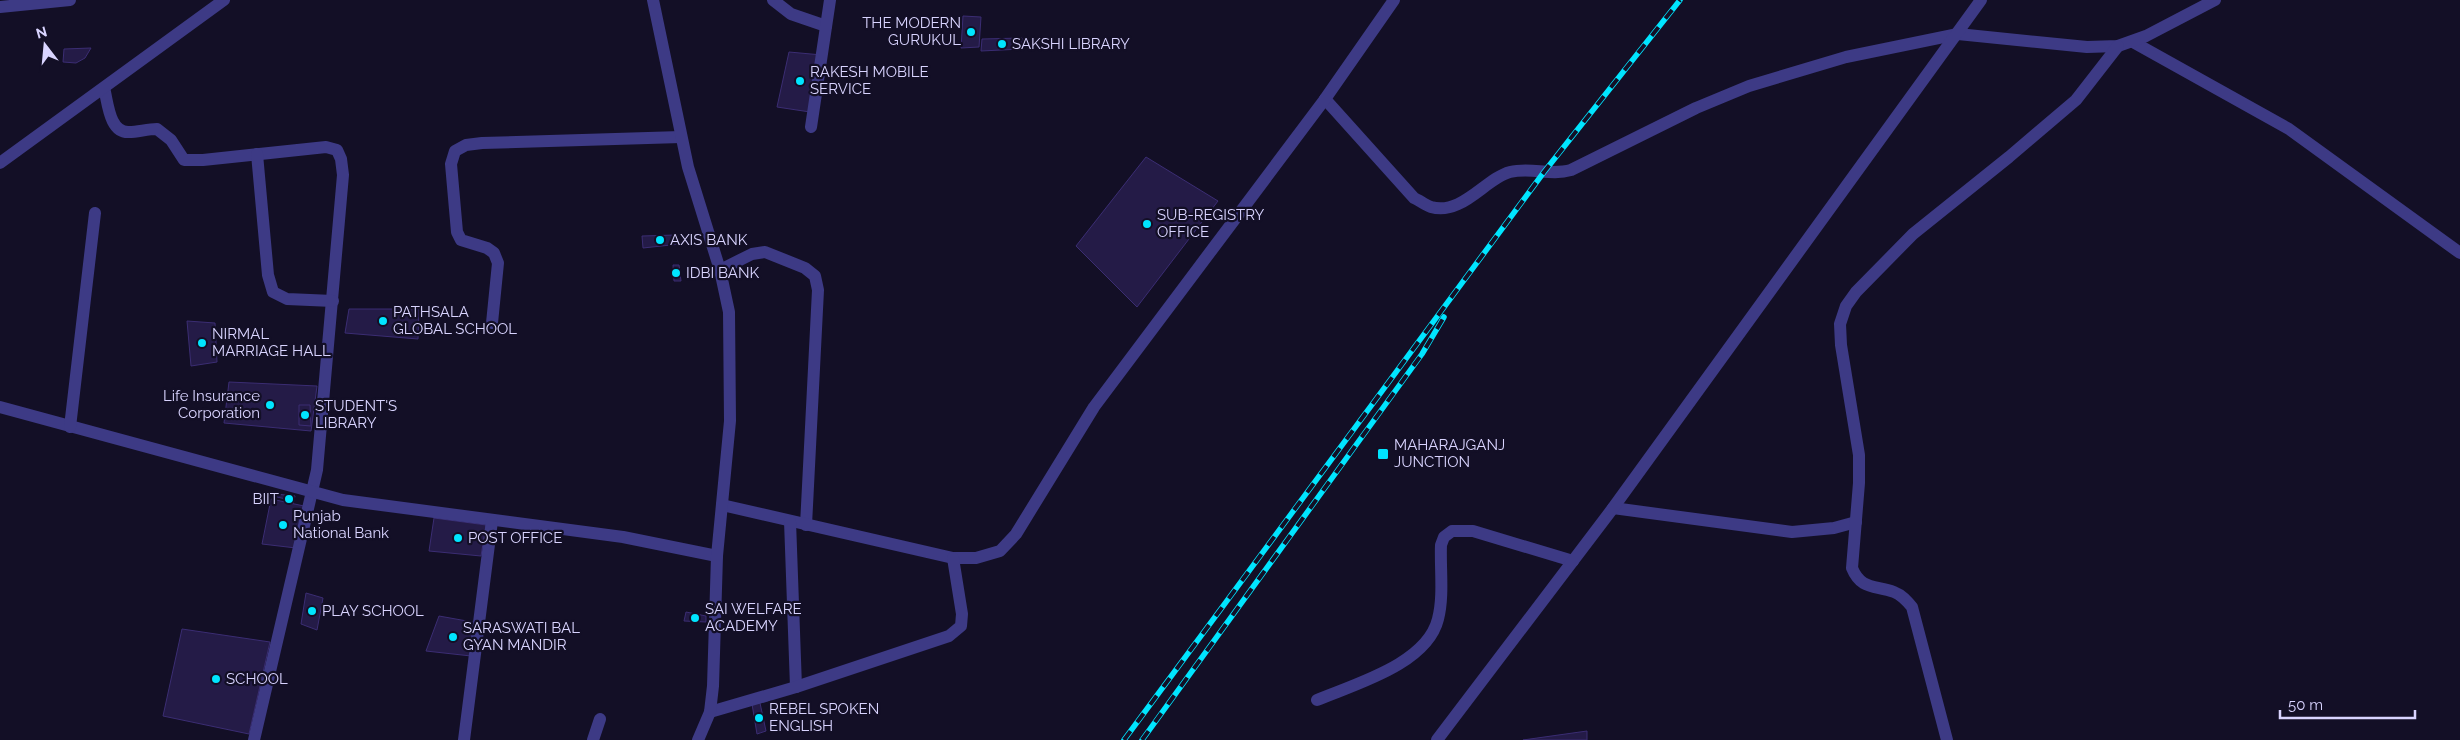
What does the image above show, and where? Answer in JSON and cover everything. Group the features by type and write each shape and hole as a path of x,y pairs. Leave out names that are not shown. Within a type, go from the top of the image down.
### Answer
{"street":[{"path":"0,8 70,0"},
{"path":"0,163 224,0"},
{"path":"653,0 688,167 720,270 729,312 731,392 717,556 713,686 710,712 698,740"},
{"path":"773,0 791,14 826,26"},
{"path":"811,127 830,0"},
{"path":"722,504 953,558 976,558 1000,551 1016,534 1094,407 1325,99 1394,0"},
{"path":"1437,740 1613,508 1981,0"},
{"path":"1325,99 1414,198 1432,207 1450,206 1473,197 1494,179 1509,172 1528,169 1557,174 1571,170 1696,108 1749,86 1846,57 1958,34 2087,47 2118,46 2133,42 2215,0"},
{"path":"2133,42 2289,129 2460,253"},
{"path":"1947,740 1912,607 1904,598 1894,592 1868,586 1856,579 1852,568 1856,522 1858,455 1840,338 1840,324 1846,306 1856,292 1913,234 2076,100 2118,46"},
{"path":"104,88 114,127 120,131 127,132 157,129 171,140 184,160 326,147 337,150 341,159 343,175 317,470 254,740"},
{"path":"492,323 498,263 494,253 487,248 461,240 457,232 451,164 456,151 466,146 482,143 681,137"},
{"path":"257,154 268,275 273,292 288,299 333,301"},
{"path":"70,427 94,213"},
{"path":"720,270 752,254 765,252 805,268 814,276 818,290 806,525"},
{"path":"0,407 312,493 378,506 623,537 717,556"},
{"path":"1613,508 1792,532 1834,528 1856,522"},
{"path":"464,740 492,521"},
{"path":"790,521 796,687"},
{"path":"1317,700 1393,668 1411,656 1423,644 1438,619 1441,545 1444,537 1452,531 1473,531 1573,560"},
{"path":"710,712 796,687 949,636 961,626 962,614 953,558"},
{"path":"593,740 600,719"}],"building":[{"name":"THE MODERN GURUKUL","path":"963,16 981,17 979,47 961,48"},
{"name":"SAKSHI LIBRARY","path":"1022,38 1022,49 981,51 982,39"},
{"path":"91,48 85,58 76,63 63,62 64,49"},
{"name":"RAKESH MOBILE SERVICE","path":"789,52 822,55 810,112 777,107"},
{"name":"SUB-REGISTRY OFFICE","path":"1146,157 1218,201 1137,307 1076,246"},
{"name":"AXIS BANK","path":"676,235 680,244 643,248 642,236"},
{"name":"IDBI BANK","path":"673,265 679,265 681,281 674,281"},
{"name":"PATHSALA GLOBAL SCHOOL","path":"349,309 419,309 418,339 345,333"},
{"name":"NIRMAL MARRIAGE HALL","path":"187,321 215,323 217,362 191,366"},
{"name":"Life Insurance Corporation","path":"229,382 317,386 311,431 224,423"},
{"name":"STUDENT'S LIBRARY","path":"299,405 310,405 311,426 299,425"},
{"name":"BIIT","path":"276,494 295,496 293,504 290,500 277,497"},
{"name":"Punjab National Bank","path":"271,499 304,506 296,548 262,544"},
{"name":"POST OFFICE","path":"434,518 486,525 481,556 429,551"},
{"name":"PLAY SCHOOL","path":"306,593 323,598 317,630 301,624"},
{"name":"SAI WELFARE ACADEMY","path":"686,612 706,616 706,622 684,621"},
{"name":"SARASWATI BAL GYAN MANDIR","path":"439,616 478,623 471,656 426,651"},
{"name":"SCHOOL","path":"182,629 270,642 249,734 163,716"},
{"name":"REBEL SPOKEN ENGLISH","path":"760,703 766,731 757,734 752,704"},
{"path":"1587,731 1587,740 1523,740"}],"railway":[{"path":"1124,740 1544,172 1680,0"},
{"path":"1142,740 1422,354 1444,317"}],"place":[{"name":"THE MODERN GURUKUL","path":"971,32"},
{"name":"SAKSHI LIBRARY","path":"1002,44"},
{"name":"RAKESH MOBILE SERVICE","path":"800,81"},
{"name":"SUB-REGISTRY OFFICE","path":"1147,224"},
{"name":"AXIS BANK","path":"660,240"},
{"name":"IDBI BANK","path":"676,273"},
{"name":"PATHSALA GLOBAL SCHOOL","path":"383,321"},
{"name":"NIRMAL MARRIAGE HALL","path":"202,343"},
{"name":"Life Insurance Corporation","path":"270,405"},
{"name":"STUDENT'S LIBRARY","path":"305,415"},
{"name":"MAHARAJGANJ JUNCTION","path":"1383,454"},
{"name":"BIIT","path":"289,499"},
{"name":"Punjab National Bank","path":"283,525"},
{"name":"POST OFFICE","path":"458,538"},
{"name":"PLAY SCHOOL","path":"312,611"},
{"name":"SAI WELFARE ACADEMY","path":"695,618"},
{"name":"SARASWATI BAL GYAN MANDIR","path":"453,637"},
{"name":"SCHOOL","path":"216,679"},
{"name":"REBEL SPOKEN ENGLISH","path":"759,718"}]}
